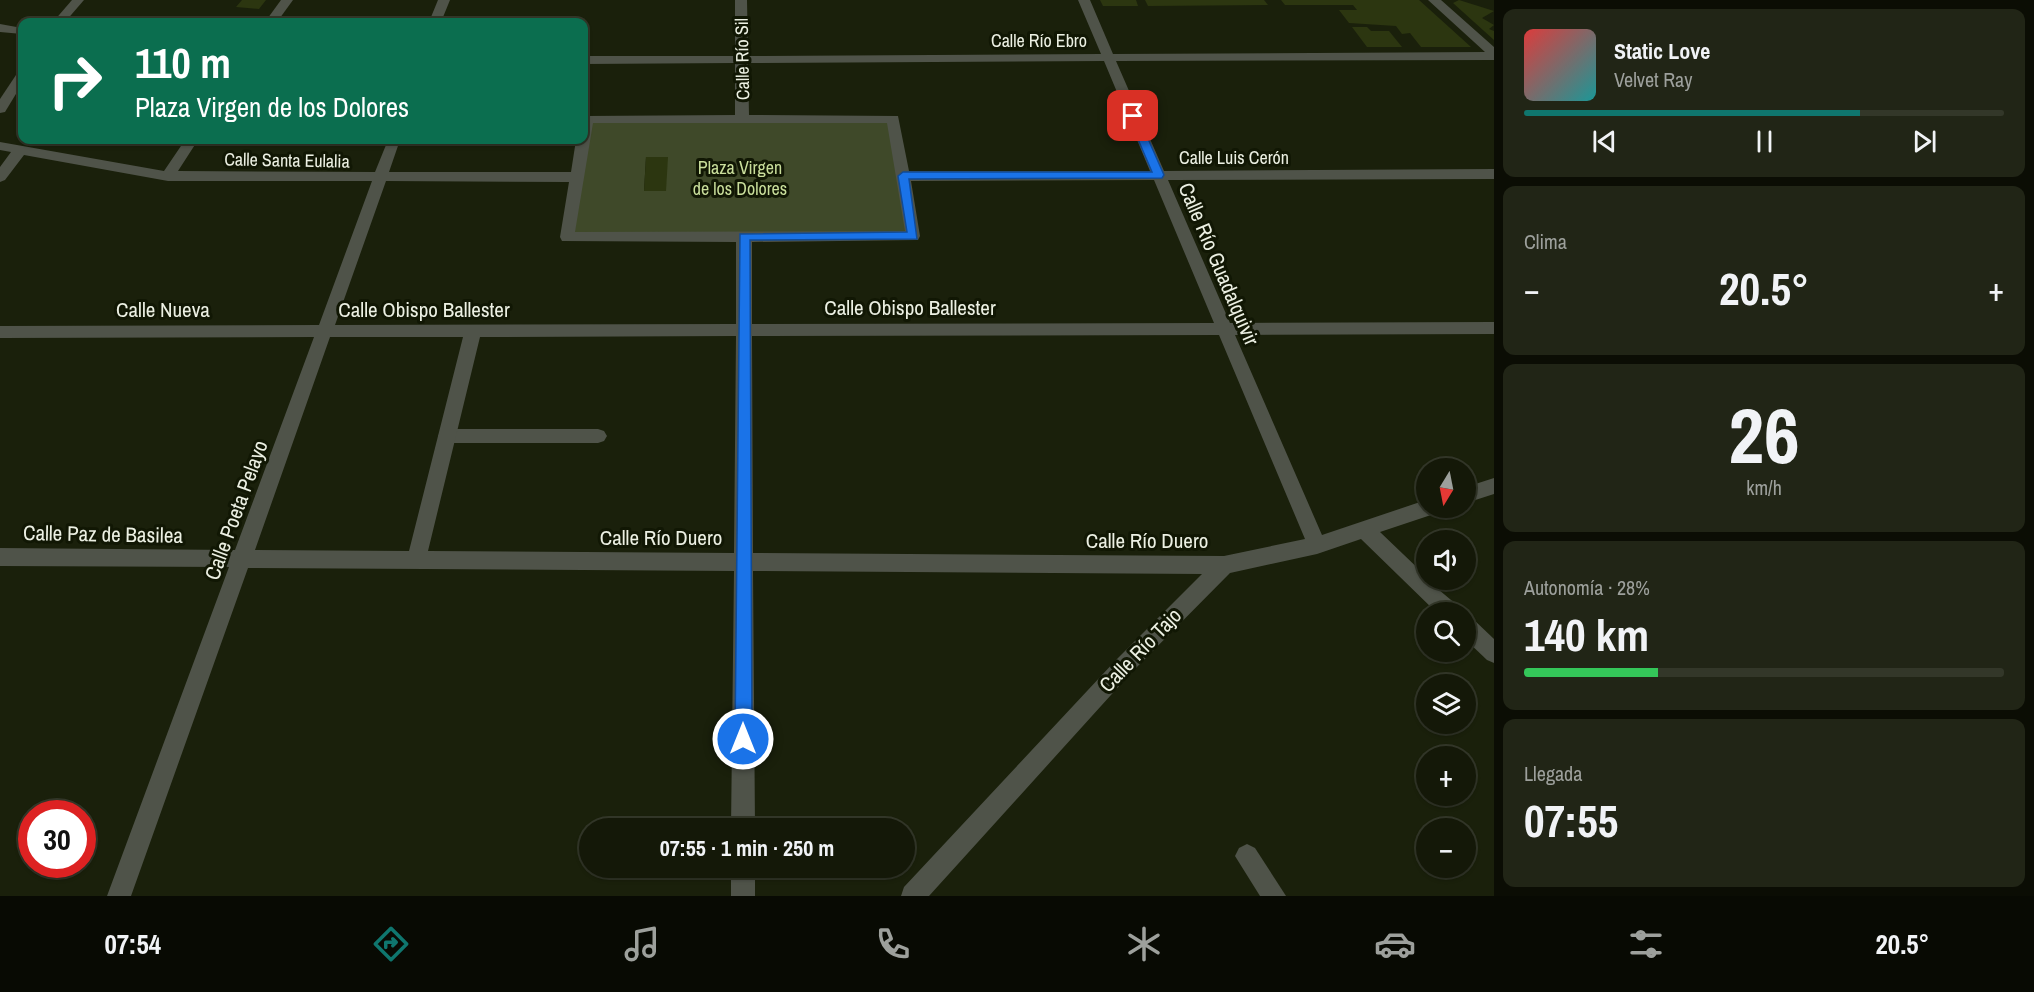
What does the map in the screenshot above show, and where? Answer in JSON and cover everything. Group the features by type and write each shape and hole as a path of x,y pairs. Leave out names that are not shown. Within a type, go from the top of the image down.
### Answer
{"street":[{"path":"62,18 78,0"},
{"path":"274,18 287,0"},
{"path":"437,18 444,0"},
{"name":"Calle Río Sil","path":"741,0 742,119"},
{"name":"Calle Río Guadalquivir","path":"1084,0 1317,545"},
{"path":"1434,0 1494,55"},
{"path":"0,28 18,30"},
{"name":"Calle Río Ebro","path":"588,60 1494,55"},
{"path":"0,109 18,81"},
{"path":"582,144 567,237 913,236 893,119 588,119"},
{"path":"168,176 189,144"},
{"name":"Calle Poeta Pelayo","path":"119,896 393,144"},
{"name":"Calle Santa Eulalia","path":"0,146 168,176 381,179 577,177"},
{"path":"0,177 21,149"},
{"name":"Calle Luis Cerón","path":"903,176 1494,174"},
{"path":"743,818 744,237"},
{"name":"Calle Obispo Ballester","path":"326,331 1494,328"},
{"name":"Calle Nueva","path":"0,332 326,331"},
{"path":"416,560 473,331"},
{"path":"447,436 598,436"},
{"path":"1476,492 1494,486"},
{"path":"1224,565 1317,545 1416,512"},
{"path":"1364,529 1440,602"},
{"name":"Calle Paz de Basilea","path":"0,557 242,559"},
{"name":"Calle Río Duero","path":"242,559 1224,565"},
{"name":"Calle Río Tajo","path":"913,896 1123,667 1224,565"},
{"path":"1476,636 1494,653"},
{"path":"1247,856 1274,896"},
{"path":"743,878 743,896"}],"green space":[{"name":"Plaza Virgen de los Dolores","path":"588,119 893,119 913,236 567,237 583,144 588,144","holes":["646,157 666,191 644,191"]}],"building":[{"path":"242,0 266,0 259,9 236,7"},
{"path":"1100,0 1136,0 1138,6 1103,6"},
{"path":"1145,0 1264,0 1268,5 1148,6"},
{"path":"1281,0 1419,0 1471,47 1421,47 1410,33 1402,34 1396,26 1349,23 1339,10 1357,10 1353,5 1285,5"},
{"path":"1459,0 1494,11 1482,18 1494,25 1489,29 1494,31 1494,40 1453,3"},
{"path":"1352,27 1367,27 1371,31 1389,31 1402,47 1367,47"},
{"path":"646,157 668,157 666,191 644,191"}],"route":[{"path":"743,739 744,237 913,236 903,176 1158,175 1133,116"}]}
